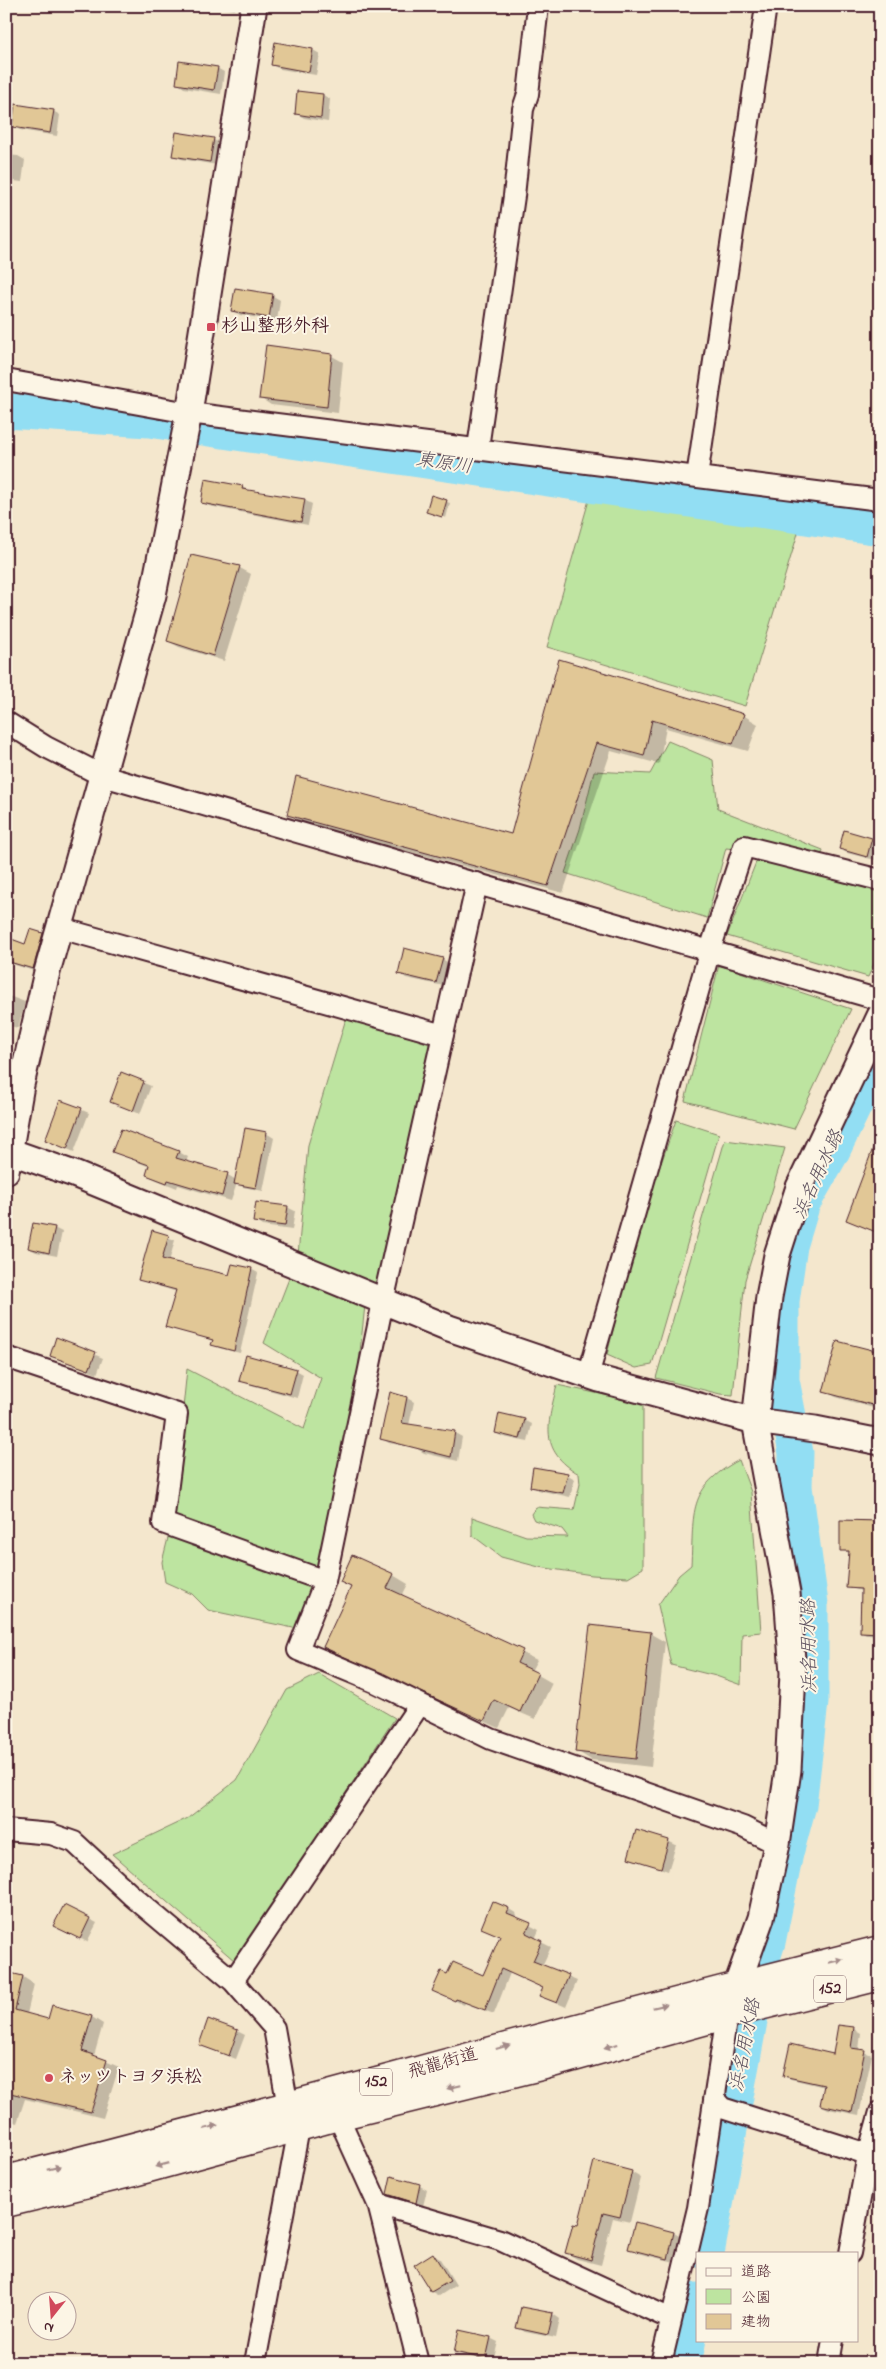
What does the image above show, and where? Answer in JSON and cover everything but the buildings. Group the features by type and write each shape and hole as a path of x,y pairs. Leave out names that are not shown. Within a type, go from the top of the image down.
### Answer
{"highway":[{"name":"飛龍街道","path":"6,2180 294,2117 338,2116 541,2066 738,1999 793,1972 880,1950"},
{"name":"飛龍街道","path":"6,2203 130,2173 294,2117 547,2035 738,1999 780,2002 880,1976"}],"street":[{"path":"254,6 189,413 153,594 60,928 23,1076 7,1157 74,1174 449,1328 588,1376 765,1423 815,1429 880,1442"},
{"path":"478,448 514,196 523,109 528,94 538,6"},
{"path":"697,477 766,6"},
{"path":"6,380 189,413 880,500"},
{"path":"6,722 46,746 103,776 880,1000"},
{"path":"588,1376 710,950 744,846 880,880"},
{"path":"477,883 383,1302 325,1581 298,1650 420,1704 491,1739 743,1827 777,1844"},
{"path":"60,928 443,1035"},
{"path":"661,2363 698,2208 738,1999 761,1918 777,1844 788,1770 793,1674 787,1593 765,1423 769,1297 777,1255 799,1187 880,1016"},
{"path":"6,1357 177,1414 163,1523 325,1581"},
{"path":"233,1981 420,1704"},
{"path":"6,1830 51,1834 74,1842 131,1895 233,1981 274,2028 294,2117 255,2363"},
{"path":"718,2104 747,2116 874,2156"},
{"path":"850,2252 874,2156 880,2112"},
{"path":"338,2116 378,2204 418,2363"},
{"path":"378,2204 500,2240 671,2319"},
{"path":"829,2363 833,2342"}],"green space":[{"path":"589,500 799,530 745,706 547,647"},
{"path":"668,741 713,760 718,809 823,850 820,860 766,854 880,893 880,951 868,977 727,936 760,852 726,848 707,918 565,873 580,829 594,771 650,774"},
{"path":"719,965 851,1009 794,1129 685,1101"},
{"path":"347,1015 432,1045 379,1287 298,1255 308,1145"},
{"path":"676,1120 719,1134 652,1365 636,1368 607,1355 635,1239"},
{"path":"725,1140 785,1148 745,1280 733,1395 720,1394 656,1378"},
{"path":"290,1276 365,1305 351,1436 310,1593 298,1629 208,1610 192,1594 165,1582 162,1562 171,1526 187,1369 304,1429 321,1378 264,1343"},
{"path":"557,1385 643,1403 643,1568 628,1577 592,1575 539,1567 501,1557 472,1535 472,1517 526,1536 568,1537 562,1529 534,1520 531,1514 536,1507 574,1510 580,1484 579,1474 566,1465 557,1455 549,1435 549,1424"},
{"path":"739,1460 751,1492 761,1632 742,1634 741,1685 716,1676 671,1665 658,1605 679,1575 691,1565 694,1516 702,1492 722,1470"},
{"path":"319,1674 395,1718 235,1961 112,1854 188,1818 237,1780 287,1690"}],"waterway":[{"name":"東原川","path":"6,411 149,420 880,528"},
{"name":"浜名用水路","path":"707,2252 760,1967 768,1942 786,1853 799,1805 811,1702 811,1604 795,1487 796,1453 782,1380 782,1301 790,1246 803,1203 832,1152 880,1053"},
{"name":"浜名用水路","path":"684,2363 696,2305"}],"place":[{"name":"杉山整形外科","path":"211,327"},
{"name":"ネッツトヨタ浜松","path":"49,2078"}]}
